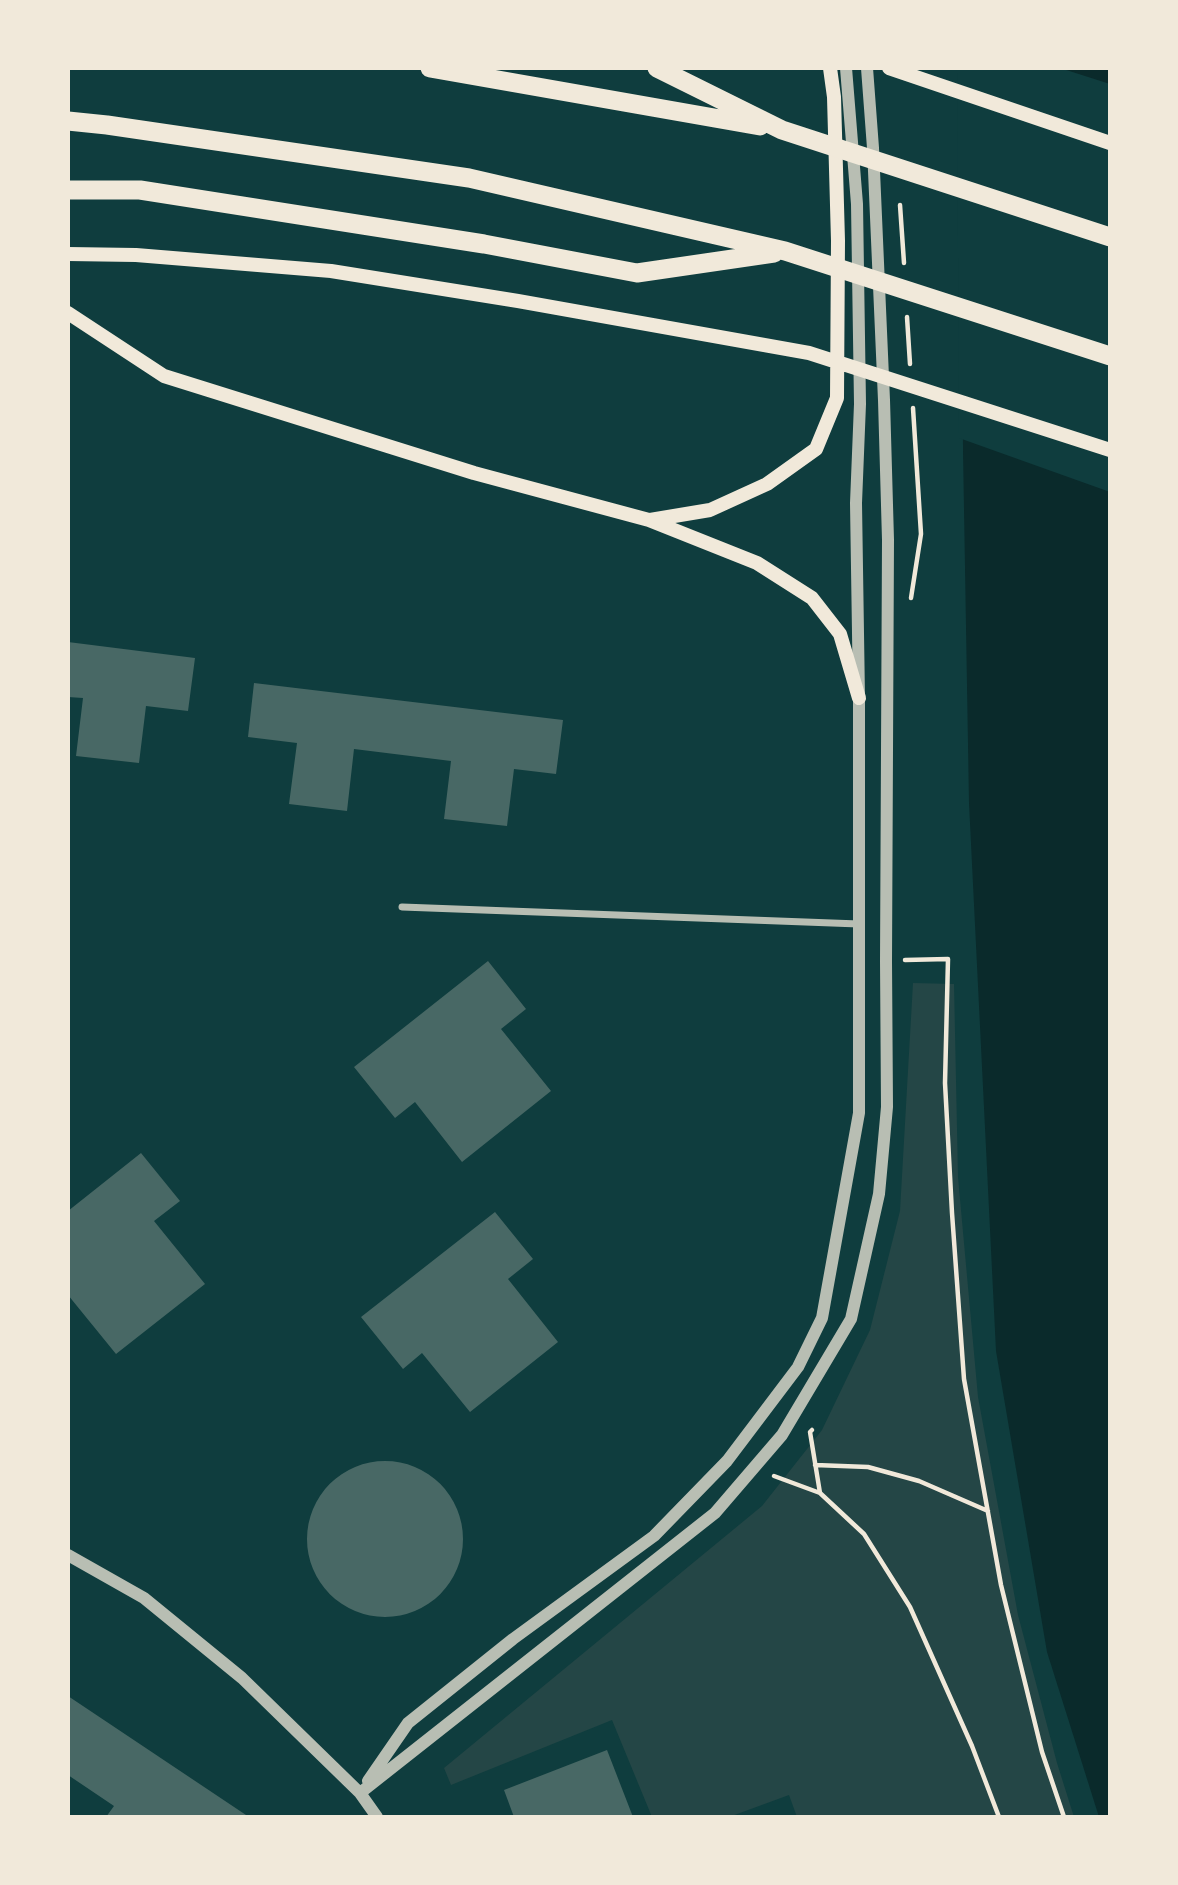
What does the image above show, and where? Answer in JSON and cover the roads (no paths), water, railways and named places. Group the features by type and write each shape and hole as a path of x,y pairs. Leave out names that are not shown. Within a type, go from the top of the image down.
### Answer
{"highway":[{"path":"430,68 782,130 1110,237"},
{"path":"657,68 782,130"},
{"path":"68,121 469,178 785,251 1110,356"},
{"path":"68,132 107,125"},
{"path":"68,190 140,190 484,244 637,273 785,251"}],"main road":[{"path":"649,520 710,510 767,484 816,449 837,398 838,241 834,97 830,68"},
{"path":"889,68 1110,143"},
{"path":"68,254 136,255 331,271 809,353 1110,450"},
{"path":"68,313 164,376 474,473 649,520 757,563 812,598 840,634 859,698"}],"street":[{"path":"360,1793 408,1723 513,1639 654,1536 727,1461 798,1367 822,1318 859,1113 856,503 860,404 857,204 846,68"},
{"path":"360,1793 715,1514 782,1434 851,1319 879,1194 887,1107 887,540 884,400 867,68"},
{"path":"402,907 859,924"},
{"path":"68,1555 144,1598 242,1678 360,1793 377,1817"}]}
